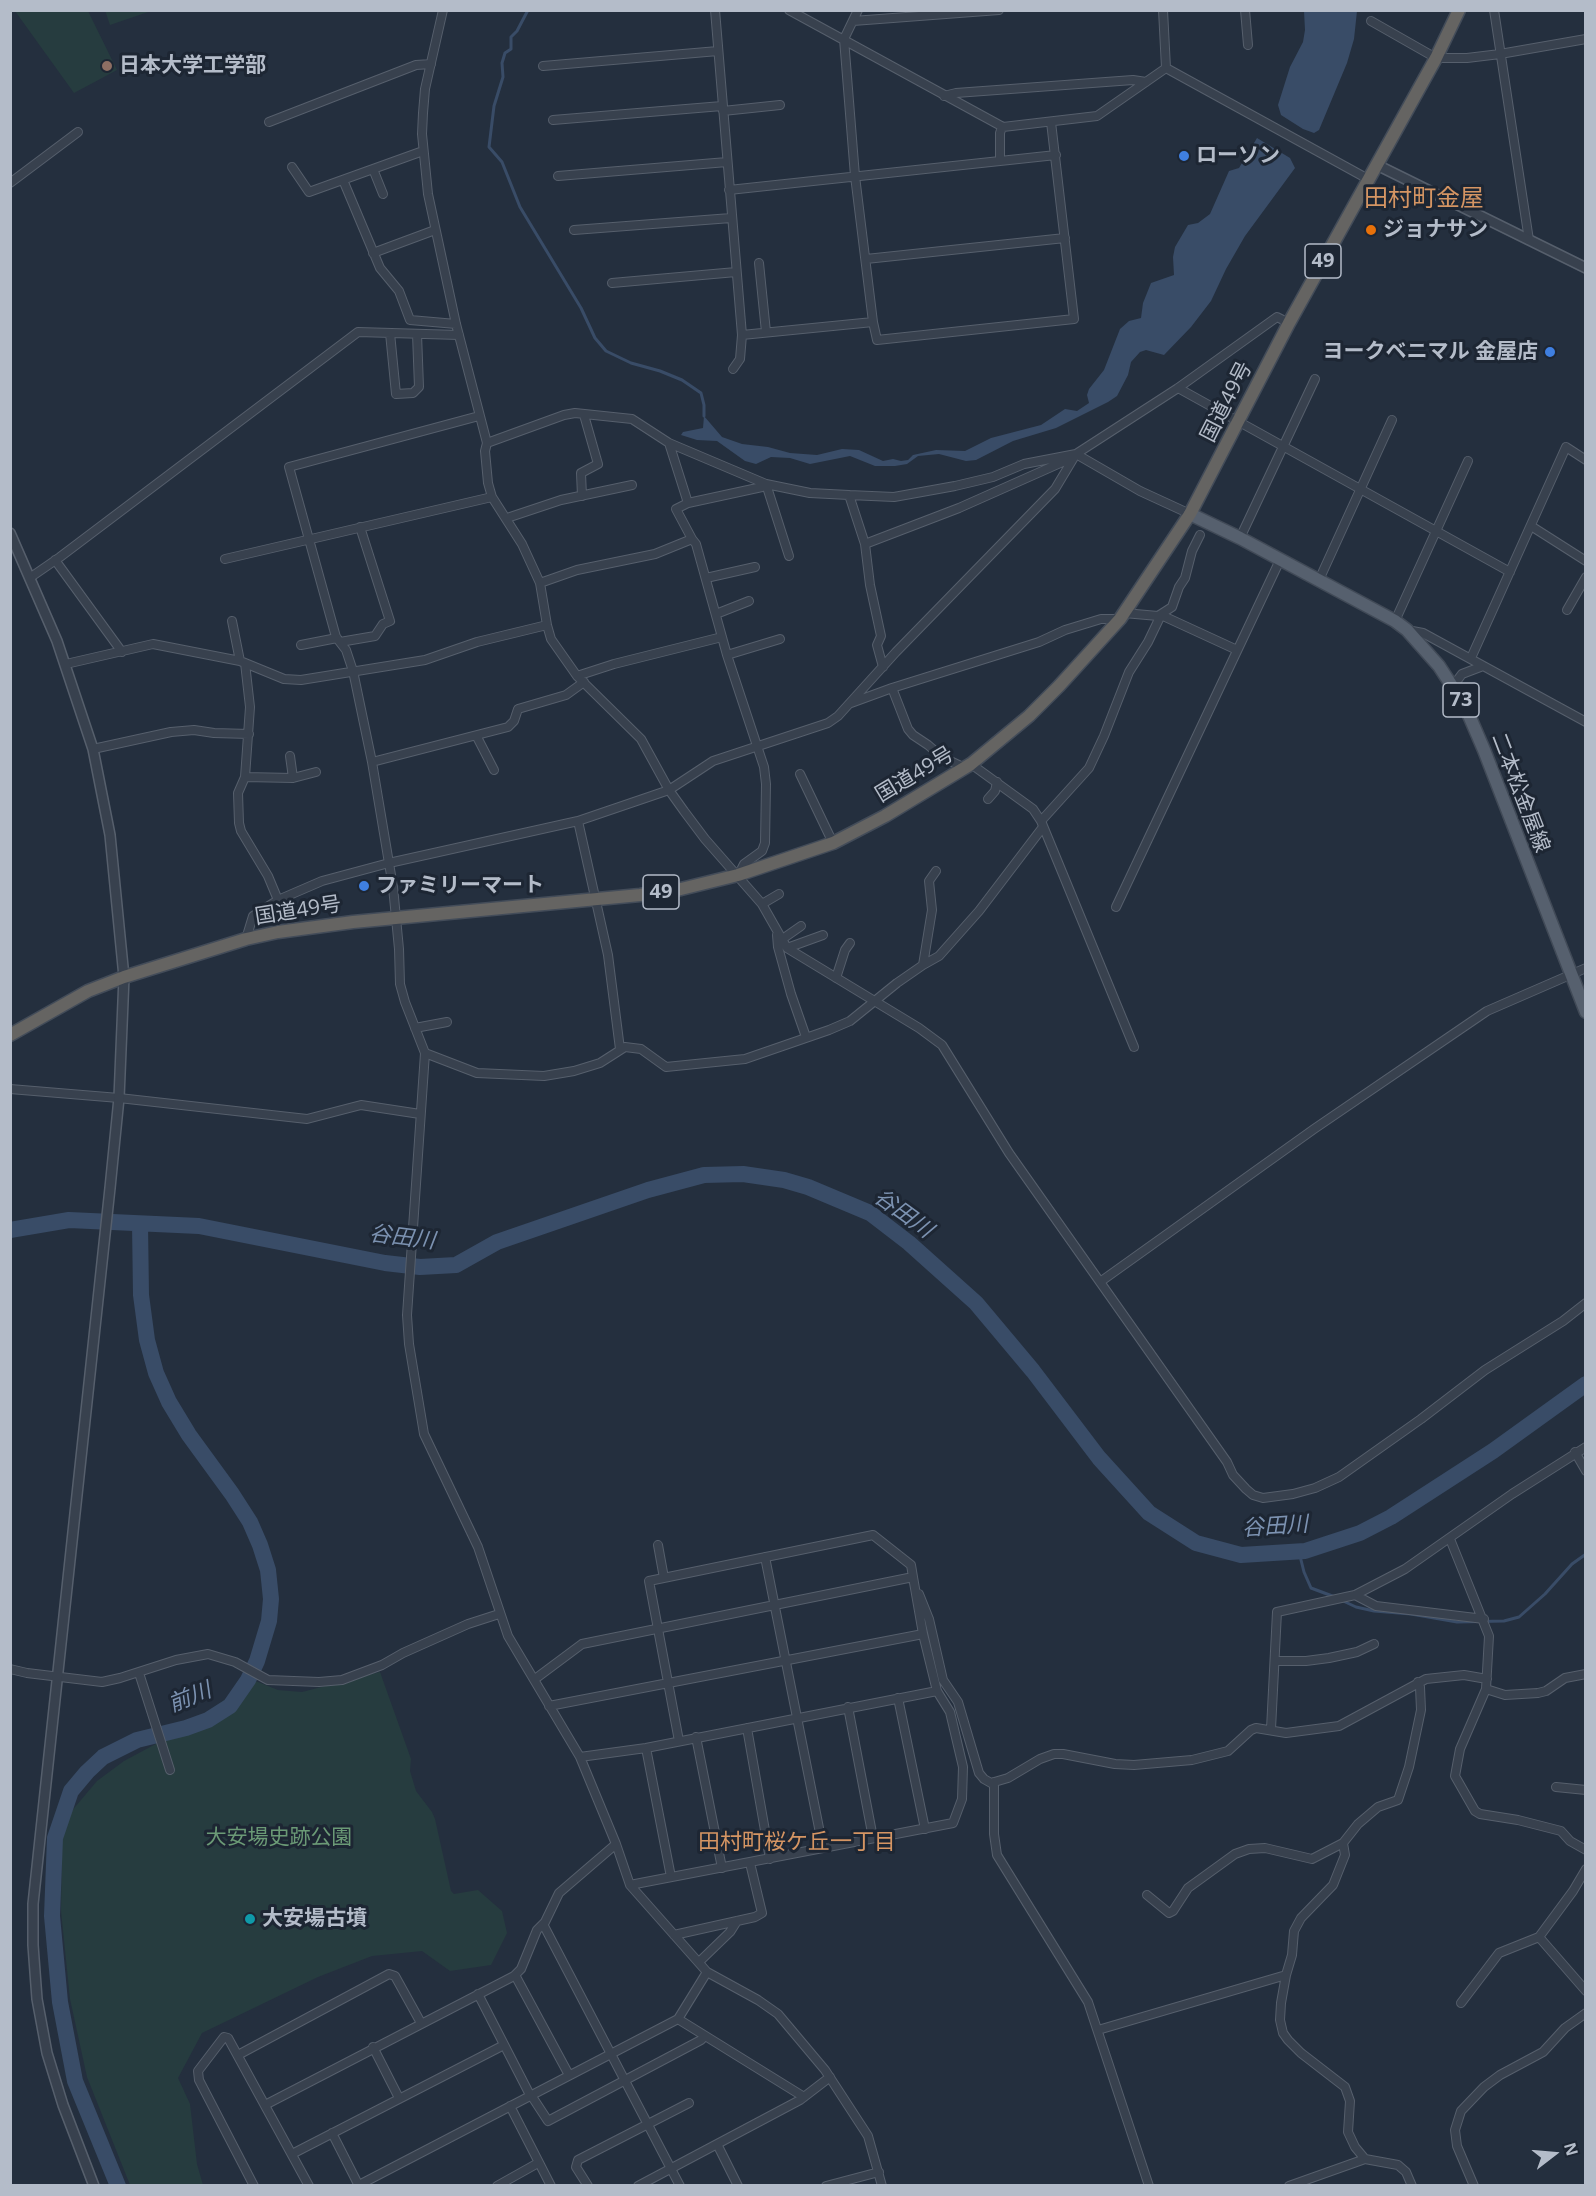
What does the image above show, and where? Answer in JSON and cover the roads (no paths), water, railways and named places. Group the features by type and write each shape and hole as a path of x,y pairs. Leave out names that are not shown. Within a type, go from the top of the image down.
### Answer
{"highway":[{"name":"国道49号","path":"10,1035 78,997 124,977 246,939 330,925 681,889 738,875 833,843 885,816 968,766 1008,735 1037,708 1122,616 1190,514 1289,323 1436,58 1459,11"}],"main road":[{"name":"二本松金屋線","path":"1190,514 1240,538 1395,621 1424,648 1465,706 1586,1012"}],"street":[{"path":"442,10 425,89 423,113 423,151 428,194 456,324 487,443 486,467 492,497 507,518 540,583 547,625 556,648 577,676 641,740 669,790 705,839 762,904 787,948 919,1028 942,1045 1009,1153 1227,1462 1233,1475 1253,1495 1263,1498 1293,1494 1340,1478 1485,1370 1563,1321 1586,1303"},
{"path":"715,10 742,335 740,359 733,369"},
{"path":"789,10 1002,126 1097,116 1167,68"},
{"path":"858,10 844,39 855,176 877,340 1074,319 1052,122"},
{"path":"853,21 999,10"},
{"path":"1163,10 1167,68"},
{"path":"1245,10 1248,45"},
{"path":"1494,10 1528,240"},
{"path":"1371,21 1436,58 1467,58 1500,54 1586,39"},
{"path":"543,66 718,51"},
{"path":"269,122 416,65 431,64"},
{"path":"1167,68 1368,179"},
{"path":"944,96 956,93 1133,80 1146,82"},
{"path":"553,120 780,105"},
{"path":"1000,161 1002,126"},
{"path":"10,183 78,132"},
{"path":"292,167 309,192 423,151"},
{"path":"729,190 1056,155"},
{"path":"558,176 727,162"},
{"path":"1377,165 1586,268"},
{"path":"373,169 383,194"},
{"path":"343,180 380,268 399,291 410,320 456,324"},
{"path":"574,230 731,218"},
{"path":"373,253 435,230"},
{"path":"866,259 1065,238"},
{"path":"759,263 766,332"},
{"path":"612,283 736,272"},
{"path":"864,544 959,508 1050,468 1076,454 1178,388 1277,317 1289,323"},
{"path":"742,335 873,322"},
{"path":"31,577 358,332 459,335"},
{"path":"390,333 396,394 413,393 419,387 417,334"},
{"path":"1240,538 1315,379"},
{"path":"1178,388 1510,572"},
{"path":"487,443 575,413 632,419 669,442 765,484 810,493 894,497 993,477 1024,464 1076,454 1140,491 1190,514"},
{"path":"582,496 581,473 598,464 584,415"},
{"path":"479,416 289,467 338,640 346,650 353,671 372,762 389,863 396,920 400,984 425,1053 408,1299 408,1344 423,1434 478,1547 499,1614 512,1643 580,1757 616,1844 630,1885 707,1972 758,2000 778,2014 830,2077 868,2136 882,2186"},
{"path":"1318,580 1392,420"},
{"path":"669,442 688,503"},
{"path":"1471,658 1566,447 1586,460"},
{"path":"246,939 253,916 278,900 322,881 389,863 578,821 669,790 713,761 828,723 850,704 1055,489 1076,454"},
{"path":"1395,621 1468,461"},
{"path":"738,875 744,864 762,851 767,834 764,767 727,655 696,544 676,509 688,503 762,487 765,484"},
{"path":"765,484 789,556"},
{"path":"507,518 561,500 632,485"},
{"path":"849,495 864,544 881,636 877,645 883,667"},
{"path":"225,559 492,497"},
{"path":"1531,525 1586,561"},
{"path":"301,645 375,636 383,624 390,621 360,527"},
{"path":"10,533 31,577 66,664 93,749 110,835 124,977 119,1098 33,1904 37,1999 47,2053 63,2105 94,2186"},
{"path":"425,1053 477,1072 544,1076 574,1071 600,1063 620,1048 630,1047 638,1048 666,1067 679,1067 745,1059 850,1021 897,983 939,956 979,911 1042,824 1089,768 1129,672 1148,642 1161,615 1172,607 1175,601 1179,587 1185,578 1192,551 1200,535"},
{"path":"540,583 577,570 655,554 692,538"},
{"path":"55,560 122,652"},
{"path":"1116,907 1280,560"},
{"path":"706,578 755,567"},
{"path":"1567,610 1586,578"},
{"path":"716,614 749,601"},
{"path":"850,704 892,688 1039,642 1065,630 1101,619 1122,616 1161,615 1237,650"},
{"path":"232,621 243,662 250,707 245,777 238,793 239,823 249,846 268,876 278,900"},
{"path":"66,664 153,644 243,662 292,680 425,660 477,642 547,625"},
{"path":"1407,630 1423,633 1586,722"},
{"path":"577,676 614,664 722,637"},
{"path":"727,655 780,639"},
{"path":"1453,686 1462,674 1483,666"},
{"path":"372,762 477,737 512,725 518,709 566,695 584,682"},
{"path":"892,688 908,729 913,735 942,757 968,766 997,782 1033,809 1042,824 1134,1047"},
{"path":"93,749 171,732 194,730 249,734"},
{"path":"477,737 494,770"},
{"path":"290,756 293,778"},
{"path":"245,777 293,778 316,772"},
{"path":"800,774 833,843"},
{"path":"988,799 995,791 997,782"},
{"path":"578,821 610,967 620,1048"},
{"path":"922,966 932,910 929,881 936,871"},
{"path":"762,904 779,894"},
{"path":"781,940 801,926"},
{"path":"777,932 778,947 806,1037"},
{"path":"787,948 823,935"},
{"path":"836,978 845,950 850,943"},
{"path":"1100,1282 1314,1129 1486,1011 1586,968"},
{"path":"415,1028 447,1022"},
{"path":"10,1089 119,1098 307,1119 361,1105 420,1114"},
{"path":"1271,1729 1277,1612 1355,1594 1405,1569 1512,1494 1586,1447"},
{"path":"1575,1452 1586,1472"},
{"path":"630,1885 953,1823 962,1799 963,1767 950,1712 937,1690 923,1634 910,1565 873,1535 649,1581 679,1741"},
{"path":"1450,1539 1489,1636 1486,1689 1460,1749 1455,1776 1471,1805 1480,1814 1518,1820 1561,1832 1570,1841 1586,1850"},
{"path":"658,1545 664,1578"},
{"path":"765,1557 823,1848"},
{"path":"535,1679 582,1644 913,1577"},
{"path":"915,1590 926,1608 943,1680 958,1702 979,1773 984,1779 994,1782 1008,1778 1040,1759 1054,1754 1125,1765 1192,1760 1228,1750 1251,1730 1271,1729 1286,1733 1339,1726 1418,1682 1434,1677 1464,1675 1487,1679"},
{"path":"1355,1594 1376,1606 1484,1619"},
{"path":"10,1669 102,1682 139,1673 176,1660 208,1654 227,1659 268,1680 319,1682 349,1678 468,1624 499,1614"},
{"path":"549,1706 923,1634"},
{"path":"1275,1661 1329,1658 1357,1652 1374,1644"},
{"path":"139,1673 170,1770"},
{"path":"1486,1689 1505,1695 1546,1691 1565,1678 1586,1674"},
{"path":"1147,1895 1168,1913 1173,1911 1188,1888 1228,1859 1249,1849 1264,1848 1312,1859 1343,1843 1358,1824 1377,1807 1398,1800 1421,1710 1418,1682"},
{"path":"580,1757 646,1748 937,1690"},
{"path":"898,1698 925,1829"},
{"path":"848,1707 873,1838"},
{"path":"747,1728 770,1859"},
{"path":"696,1737 722,1868"},
{"path":"646,1748 671,1877"},
{"path":"994,1782 994,1834 997,1855 1088,2002 1149,2186"},
{"path":"1556,1787 1586,1790"},
{"path":"1343,1843 1345,1855 1333,1885 1301,1918 1294,1931 1292,1955 1281,2002 1280,2020 1288,2040 1345,2087 1350,2101 1348,2132 1355,2147 1365,2159"},
{"path":"265,2105 515,1975 521,1969 537,1930 543,1924 560,1893 616,1844"},
{"path":"674,1935 755,1917 762,1913 750,1863"},
{"path":"1461,2003 1499,1953 1539,1937 1573,1891 1586,1869"},
{"path":"699,1962 730,1932 737,1921"},
{"path":"543,1924 680,2186"},
{"path":"1539,1937 1586,1991"},
{"path":"332,2133 359,2185 678,2019 707,1972"},
{"path":"238,2055 389,1974 395,1976 422,2023"},
{"path":"515,1975 569,2075"},
{"path":"1098,2030 1286,1975"},
{"path":"478,1994 531,2095 548,2121 705,2036"},
{"path":"1474,2186 1457,2146 1455,2130 1461,2111 1484,2087 1500,2075 1543,2052 1565,2028 1586,2013"},
{"path":"678,2019 804,2097"},
{"path":"254,2186 203,2090 198,2076 198,2072 224,2037 228,2038 238,2055 309,2186"},
{"path":"292,2154 504,2045"},
{"path":"373,2048 399,2097"},
{"path":"638,2186 804,2097 830,2077"},
{"path":"588,2186 576,2167 578,2160 689,2103"},
{"path":"510,2106 551,2186"},
{"path":"717,2144 738,2186"},
{"path":"1289,2186 1365,2159 1398,2165 1406,2172 1412,2186"},
{"path":"497,2186 538,2163"},
{"path":"826,2186 879,2172"}],"water":[{"path":"1304,11 1357,11 1354,39 1347,63 1319,130 1314,133 1281,115 1278,105 1290,67 1303,42"},
{"path":"1257,138 1290,158 1295,168 1245,236 1211,301 1191,327 1164,355 1146,350 1140,352 1131,362 1128,375 1117,396 1108,402 1056,428 1013,441 976,460 966,461 939,454 918,456 907,464 895,466 875,466 850,456 810,464 790,458 771,457 756,464 745,461 717,441 697,440 681,435 683,432 703,428 704,416 722,437 742,444 768,447 790,453 817,455 842,449 859,450 883,461 893,459 901,461 908,460 913,455 936,450 965,451 991,438 1041,425 1065,409 1077,411 1089,403 1087,395 1089,389 1104,370 1120,329 1129,321 1141,318 1143,303 1151,283 1174,275 1175,247 1188,225 1198,223 1210,214 1229,171 1239,168"}],"waterway":[{"path":"528,10 517,31 511,37 511,49 505,53 502,63 503,77 494,106 489,147 502,162 520,207 581,308 595,338 606,351 631,363 682,380 701,393 704,416"},
{"name":"谷田川","path":"10,1230 69,1220 199,1226 385,1263 420,1267 456,1265 497,1242 648,1190 704,1175 743,1174 784,1180 808,1187 870,1213 909,1243 976,1303 1033,1371 1099,1458 1149,1513 1196,1543 1241,1555 1305,1551 1360,1533 1391,1517 1493,1451 1586,1384"},
{"name":"前川","path":"118,2186 75,2081 60,2002 52,1916 55,1838 71,1791 103,1757 137,1740 208,1720 230,1706 248,1680 257,1661 269,1621 271,1599 268,1570 250,1522 189,1435 169,1402 156,1373 147,1340 141,1295 140,1224"},
{"path":"1299,1552 1311,1588 1335,1597"},
{"path":"1341,1600 1356,1607 1374,1611 1411,1614 1457,1622 1504,1621 1519,1617 1545,1594 1572,1564 1586,1554"}],"place":[{"name":"日本大学工学部","path":"107,66"},
{"name":"ローソン","path":"1184,156"},
{"name":"ジョナサン","path":"1371,230"},
{"name":"ヨークベニマル 金屋店","path":"1550,352"},
{"name":"ファミリーマート","path":"364,886"},
{"name":"大安場古墳","path":"250,1919"}],"district":[{"name":"田村町金屋","path":"1424,199"},
{"name":"田村町桜ケ丘一丁目","path":"797,1843"}],"park label":[{"name":"大安場史跡公園","path":"279,1838"}]}
